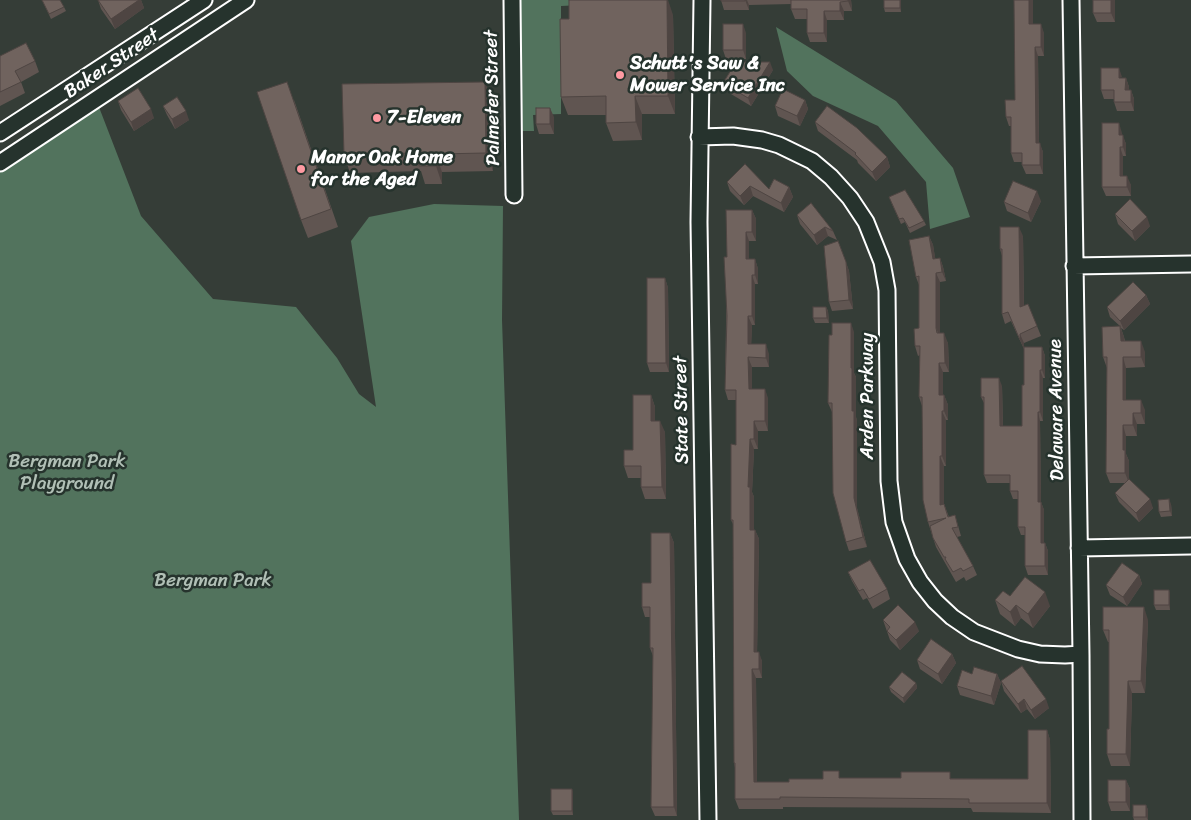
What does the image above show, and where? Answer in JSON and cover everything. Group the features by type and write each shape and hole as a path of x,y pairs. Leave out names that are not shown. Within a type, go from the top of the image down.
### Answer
{"street":[{"name":"Baker Street","path":"0,133 204,0"},
{"name":"Baker Street","path":"0,163 246,0"},
{"name":"Palmeter Street","path":"512,0 514,195"},
{"name":"State Street","path":"702,0 699,137 708,820"},
{"name":"Delaware Avenue","path":"1071,0 1082,820"},
{"name":"Arden Parkway","path":"699,137 733,136 762,140 779,145 812,161 831,177 850,198 866,222 882,262 887,290 889,481 894,522 907,559 920,582 935,601 952,617 974,632 1018,650 1040,654 1081,654"},
{"path":"1074,266 1191,264"},
{"path":"1079,548 1191,546"}],"green space":[{"path":"517,0 622,0 622,3 561,6 561,114 533,115 534,131 519,131"},
{"path":"776,27 896,101 953,168 970,217 930,229 926,182 878,126 813,96 787,71"},
{"name":"Bergman Park","path":"97,102 141,216 213,299 296,307 337,358 359,394 376,407 351,241 369,217 434,204 503,206 502,320 519,820 0,820 0,166"}],"building":[{"path":"42,0 60,0 64,7 49,14"},
{"path":"98,0 139,0 111,19"},
{"name":"Schutt's Saw & Mower Service Inc","path":"569,0 667,0 668,96 635,96 636,122 606,123 606,96 561,97 560,19 569,19"},
{"path":"745,0 745,1 721,1"},
{"path":"791,0 848,1 840,2 840,11 824,11 824,33 807,33 807,9 791,9"},
{"path":"884,0 900,0 900,8 884,8"},
{"path":"1014,0 1029,0 1029,24 1041,24 1041,47 1035,47 1036,143 1040,143 1040,165 1022,165 1022,153 1011,153 1011,117 1006,117 1005,100 1015,100"},
{"path":"1093,0 1111,0 1111,13 1093,13"},
{"path":"723,24 743,24 743,50 723,50"},
{"path":"26,43 35,61 15,71 21,82 0,92 0,56"},
{"path":"736,62 770,62 748,98 723,83"},
{"path":"1101,68 1119,68 1119,78 1126,78 1125,90 1131,90 1131,102 1114,102 1114,90 1101,90"},
{"name":"Manor Oak Home for the Aged","path":"287,82 331,209 301,220 257,92"},
{"path":"485,82 486,153 436,154 436,166 419,166 418,153 344,154 342,84"},
{"path":"138,88 151,109 131,122 118,101"},
{"path":"783,89 805,100 797,116 775,106"},
{"path":"177,97 186,111 172,119 163,106"},
{"path":"827,106 857,128 887,157 872,172 856,153 815,122"},
{"path":"536,108 550,108 550,124 536,124"},
{"path":"1102,123 1119,123 1119,135 1123,135 1123,147 1120,147 1120,176 1127,176 1127,187 1102,187"},
{"path":"745,164 769,189 774,179 789,187 781,203 750,186 740,196 727,182"},
{"path":"1013,181 1037,191 1028,213 1004,202"},
{"path":"905,190 924,221 909,228 903,218 899,219 889,197"},
{"path":"1130,199 1147,217 1132,231 1115,214"},
{"path":"811,203 833,231 825,227 814,235 797,215"},
{"path":"726,210 752,210 752,232 746,232 746,259 755,259 755,275 752,275 752,316 748,316 748,344 766,344 766,358 748,357 749,389 765,389 765,421 754,421 754,439 750,439 748,487 750,487 750,530 755,530 754,652 759,652 759,669 752,669 754,782 789,782 789,779 823,779 823,771 839,771 839,778 901,778 901,772 950,772 950,779 1028,779 1028,730 1047,730 1047,803 969,803 969,799 780,797 780,799 735,799 731,444 736,445 736,390 725,390 727,316 724,257 727,257"},
{"path":"1000,227 1019,227 1020,307 1028,304 1037,326 1020,334 1020,340 1008,312 1002,314"},
{"path":"929,236 933,259 940,258 942,272 936,273 936,328 937,333 944,333 945,363 939,363 939,395 944,395 942,456 940,456 940,505 944,504 948,517 955,515 958,527 952,528 973,566 963,571 961,568 953,572 945,559 946,557 944,557 933,538 930,526 946,518 928,522 923,500 922,397 919,397 920,346 915,346 914,329 919,328 919,276 916,277 909,240"},
{"path":"838,241 846,262 849,300 829,302 824,246"},
{"path":"647,278 665,278 666,363 647,363"},
{"path":"1133,282 1146,295 1120,321 1107,307"},
{"path":"813,307 826,307 827,318 813,318"},
{"path":"832,323 851,323 854,498 863,537 846,542 833,493 832,403 828,403 829,335 832,335"},
{"path":"1120,326 1121,341 1141,341 1141,357 1123,357 1123,400 1141,400 1141,413 1133,413 1133,425 1123,425 1125,473 1106,473 1107,357 1103,357 1102,327"},
{"path":"1024,347 1042,347 1040,412 1038,412 1038,502 1041,502 1041,543 1045,543 1045,566 1025,566 1025,527 1018,527 1018,491 1010,491 1010,475 984,475 984,397 981,397 981,378 999,378 1000,426 1022,426"},
{"path":"633,395 651,395 651,421 660,421 662,487 641,487 641,466 624,466 624,450 633,450"},
{"path":"1129,479 1150,499 1136,513 1115,493"},
{"path":"1169,499 1170,511 1159,512 1158,500"},
{"path":"651,533 670,533 674,807 651,807 653,648 650,648 650,607 642,607 642,583 651,583"},
{"path":"870,560 887,589 869,599 863,589 859,591 848,572"},
{"path":"1122,563 1139,575 1123,597 1106,585"},
{"path":"1025,577 1045,592 1028,614 1016,605 1010,612 995,600 1003,591 1010,596"},
{"path":"1154,590 1169,590 1169,605 1154,605"},
{"path":"898,605 915,622 896,640 887,631 890,627 883,620"},
{"path":"1103,607 1144,607 1141,681 1128,681 1126,754 1107,754 1107,729 1109,729 1109,630 1103,630"},
{"path":"931,639 952,654 938,674 917,660"},
{"path":"1022,666 1046,699 1031,710 1024,699 1018,704 1001,681"},
{"path":"974,667 997,674 991,696 957,686 962,670 972,674"},
{"path":"902,672 916,683 903,698 889,687"},
{"path":"1108,780 1126,780 1126,802 1108,802"},
{"path":"551,789 572,789 572,811 551,811"},
{"path":"1133,805 1146,805 1146,817 1133,817"}],"place":[{"name":"Schutt's Saw & Mower Service Inc","path":"620,75"},
{"name":"7-Eleven","path":"377,118"},
{"name":"Manor Oak Home for the Aged","path":"301,169"}],"park label":[{"name":"Bergman Park Playground","path":"67,473"}]}
